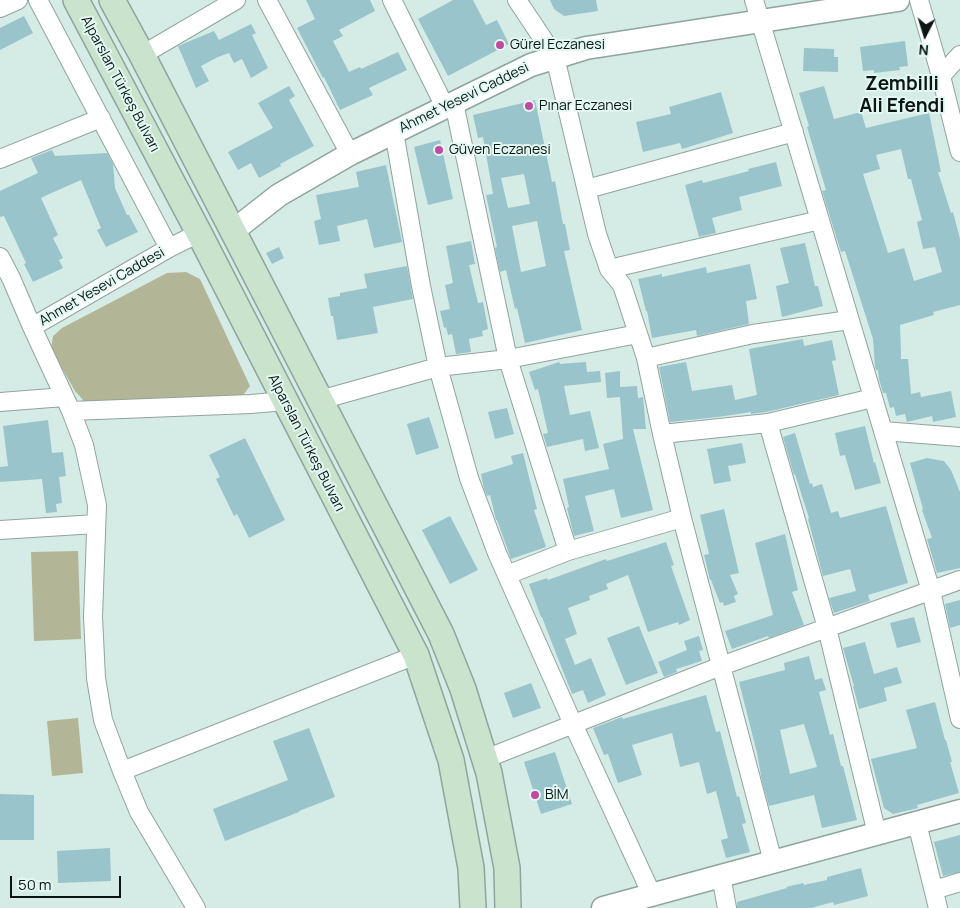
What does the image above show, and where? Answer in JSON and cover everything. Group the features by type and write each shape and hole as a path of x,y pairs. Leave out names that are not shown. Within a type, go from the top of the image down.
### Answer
{"main road":[{"name":"Alparslan Türkeş Bulvarı","path":"76,0 416,655 451,760 471,868 473,908"},
{"path":"112,0 441,634 463,689 489,773 507,868 508,908"}],"street":[{"path":"0,8 18,0"},
{"path":"38,0 169,248"},
{"path":"142,55 236,0"},
{"path":"267,0 350,154"},
{"path":"392,0 449,105 508,359 568,551"},
{"path":"517,0 555,57 597,234 609,269 622,285 646,358 682,518 773,862"},
{"path":"754,0 930,591 960,719"},
{"path":"919,0 960,152"},
{"name":"Ahmet Yesevi Caddesi","path":"233,230 279,195 350,154 531,65 586,48 889,1"},
{"path":"941,76 960,55"},
{"path":"0,159 101,118"},
{"path":"394,132 421,286 438,367 470,478 497,553 573,724 652,894"},
{"path":"587,189 794,132"},
{"path":"609,269 820,220"},
{"name":"Ahmet Yesevi Caddesi","path":"32,327 169,248 199,234"},
{"path":"0,257 6,279 32,327 84,445 97,505 93,617 96,678 103,720 139,812 196,908"},
{"path":"646,358 753,334 849,320"},
{"path":"320,400 438,367 508,359 638,334"},
{"path":"662,434 768,423 873,398"},
{"path":"0,402 252,404 285,401"},
{"path":"768,423 827,628 876,834"},
{"path":"883,431 958,440"},
{"path":"507,575 568,551 682,518"},
{"path":"0,530 96,524"},
{"path":"485,759 721,666 960,580"},
{"path":"122,771 416,655"},
{"path":"603,908 960,811"},
{"path":"917,823 938,908"},
{"path":"721,876 727,908"},
{"path":"934,890 960,882"}],"green space":[{"path":"186,272 200,279 250,386 237,403 221,408 84,401 75,391 51,349 53,336 62,328 167,273"},
{"path":"78,551 81,639 34,641 31,552"},
{"path":"78,718 83,773 52,776 47,721"}],"building":[{"path":"306,0 370,0 375,11 339,30 343,36 333,41 349,72 360,67 361,69 398,52 407,70 369,88 373,95 340,110 297,28 315,19"},
{"path":"453,0 473,0 486,25 497,20 509,44 448,76 418,19"},
{"path":"550,0 596,0 598,11 564,16 554,9"},
{"path":"24,16 33,33 0,50 0,28"},
{"path":"251,24 256,33 252,35 268,68 251,78 242,59 234,63 229,53 201,66 209,81 196,88 178,46 214,31 219,40"},
{"path":"905,41 908,66 899,67 900,70 874,73 874,70 863,71 860,47"},
{"path":"804,48 834,49 834,57 838,57 838,72 803,71"},
{"path":"289,86 295,96 289,100 314,146 280,164 281,166 259,178 251,163 238,170 228,152 273,128 258,103"},
{"path":"824,86 834,119 861,112 866,128 929,113 941,172 938,172 951,213 953,212 960,239 960,305 933,312 934,315 900,325 901,359 908,359 911,394 920,392 921,397 951,391 956,417 933,422 932,416 907,422 905,414 896,416 894,407 890,408 886,393 883,393 878,370 875,367 873,339 845,251 841,252 822,191 826,190 799,93","holes":["901,149 908,179 911,179 922,220 917,222 923,249 935,247 942,272 914,281 904,248 888,253 863,174 880,169 876,155"]},
{"path":"721,92 733,133 682,149 680,143 643,152 636,122 671,114 669,107"},
{"path":"535,100 552,182 555,181 563,224 565,224 570,250 564,251 582,330 525,343 506,270 500,272 495,248 497,247 486,195 493,194 483,137 478,138 473,115","holes":["524,174 530,204 508,208 501,178","537,221 546,266 521,272 512,226"]},
{"path":"440,140 453,199 428,205 414,147"},
{"path":"52,150 55,156 107,153 113,164 115,188 127,215 129,215 138,232 106,247 97,230 101,228 81,180 47,195 41,198 58,235 53,238 63,258 59,260 63,268 33,282 4,216 0,217 0,191 38,173 31,158"},
{"path":"776,162 782,186 739,197 742,210 712,218 716,233 699,237 685,185 702,180 703,183"},
{"path":"386,165 402,242 374,248 367,219 337,226 340,241 319,245 314,221 321,219 316,195 359,187 356,172"},
{"path":"471,241 475,264 469,265 478,303 483,302 488,329 482,331 483,336 469,339 471,352 456,354 452,334 448,335 446,327 444,328 440,311 450,309 445,285 453,283 446,246"},
{"path":"805,243 815,286 818,286 823,306 782,317 776,286 789,283 780,248"},
{"path":"279,247 284,258 272,264 266,253"},
{"path":"750,264 757,299 746,301 749,324 697,336 696,330 652,338 638,279 662,274 662,277 706,267 707,273"},
{"path":"407,266 413,299 373,307 378,333 337,340 328,298 340,296 340,293 367,288 364,274"},
{"path":"803,339 804,346 832,340 836,360 832,361 839,395 766,412 751,414 751,412 670,422 659,367 686,362 692,391 732,385 735,400 757,395 749,349"},
{"path":"559,362 560,364 586,362 587,372 600,371 601,382 564,386 570,415 590,411 599,448 585,451 583,439 547,447 543,434 548,433 538,389 535,390 529,372"},
{"path":"620,371 620,387 637,386 638,398 643,397 646,429 633,429 653,510 621,518 614,489 585,496 594,531 574,536 567,508 569,507 563,479 609,469 603,444 623,439 620,397 607,398 605,373"},
{"path":"507,408 514,434 495,439 488,412"},
{"path":"429,417 439,448 416,455 407,424"},
{"path":"48,420 52,453 63,452 66,476 59,477 62,503 56,504 57,512 46,513 42,479 0,482 0,467 8,466 3,426"},
{"path":"865,426 881,483 855,490 845,455 840,456 835,433"},
{"path":"795,433 810,484 812,483 813,487 822,484 831,513 838,511 840,518 886,506 908,583 868,595 870,601 834,613 829,598 856,591 850,569 823,576 809,518 783,437"},
{"path":"245,438 285,520 249,538 237,514 234,516 216,479 220,477 209,455"},
{"path":"742,443 746,463 728,466 731,481 714,484 707,449"},
{"path":"523,453 537,509 534,510 546,547 511,559 496,520 490,495 487,496 484,489 481,474 513,464 511,456"},
{"path":"927,458 944,461 951,470 960,492 960,568 937,573 927,539 932,538 922,510 910,463"},
{"path":"724,509 739,573 730,575 738,594 734,596 736,602 724,606 723,602 720,603 710,580 704,555 709,554 700,515"},
{"path":"450,516 478,570 450,584 422,530"},
{"path":"785,534 798,590 792,592 804,625 732,649 725,631 773,615 755,543"},
{"path":"666,542 674,565 671,566 690,620 679,625 678,622 648,632 628,575 606,584 608,589 589,596 590,600 568,608 577,634 565,639 575,665 591,658 606,695 588,703 583,690 572,694 529,584 547,578 548,580 606,559 607,561"},
{"path":"960,600 960,625 950,628 945,604"},
{"path":"914,617 921,642 897,648 890,623"},
{"path":"639,626 658,673 626,685 607,638"},
{"path":"699,636 703,650 699,651 702,661 676,669 677,672 664,677 658,662 687,650 684,641"},
{"path":"865,642 874,674 897,667 902,683 884,688 887,701 859,709 843,648"},
{"path":"809,656 815,680 822,678 826,690 819,692 830,735 833,734 841,766 843,766 857,820 822,828 814,795 769,806 739,682 785,670 784,663","holes":["804,724 817,767 790,774 780,730"]},
{"path":"531,683 541,708 513,718 504,693"},
{"path":"706,695 716,732 720,731 737,797 739,796 746,823 742,824 750,852 726,858 721,840 728,838 716,791 707,794 699,762 680,767 672,733 632,745 642,775 618,783 608,754 604,755 593,728 622,717 623,719"},
{"path":"935,702 959,793 917,805 918,808 893,814 884,808 871,759 917,748 906,710"},
{"path":"309,728 335,797 225,841 213,809 288,780 273,741"},
{"path":"555,752 572,804 541,814 524,762"},
{"path":"0,794 34,795 34,840 0,840"},
{"path":"960,835 960,872 943,876 934,842"},
{"path":"110,848 111,881 58,883 57,851"},
{"path":"861,868 868,896 834,905 833,902 811,908 737,908 737,902 786,887 827,880 827,877"}],"place":[{"name":"Gürel Eczanesi","path":"500,45"},
{"name":"Pınar Eczanesi","path":"529,106"},
{"name":"Güven Eczanesi","path":"439,150"},
{"name":"BİM","path":"535,795"}],"district":[{"name":"Zembilli Ali Efendi","path":"902,96"}]}
